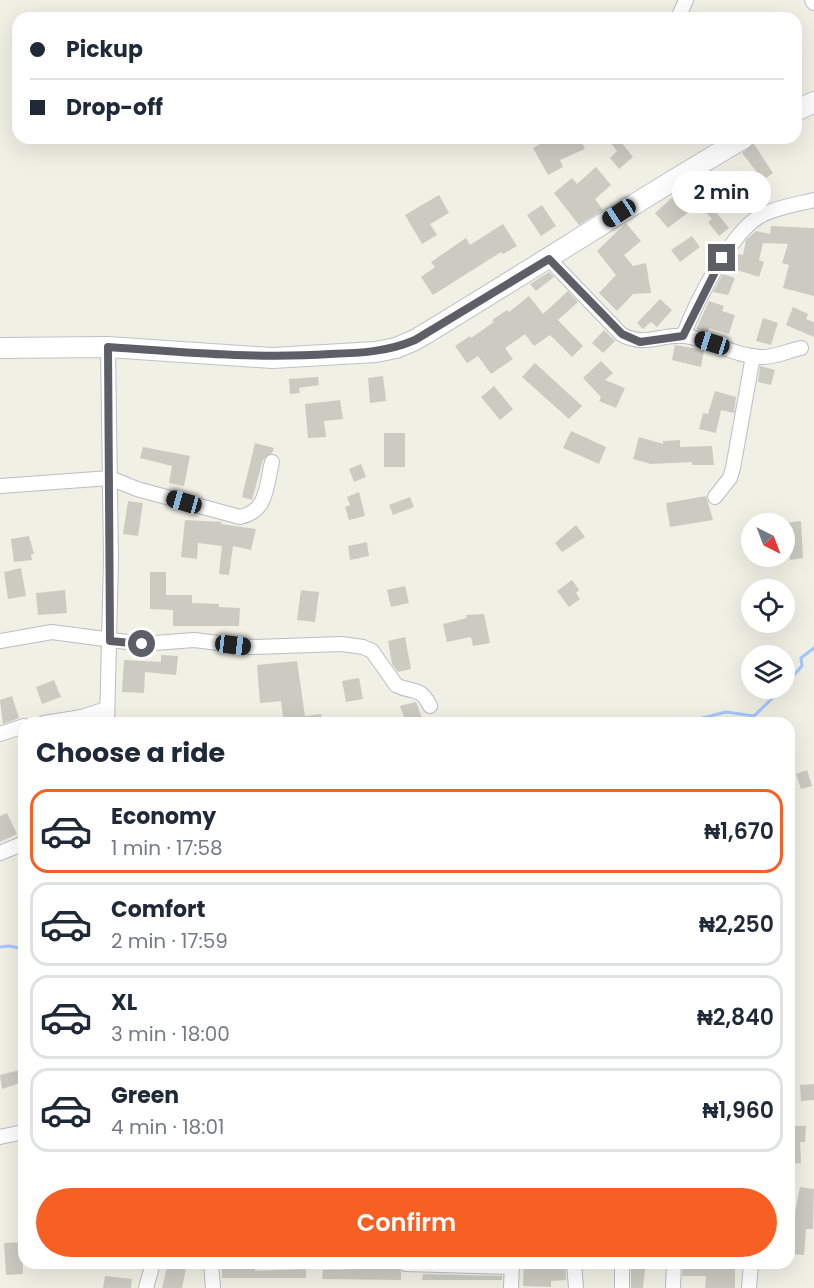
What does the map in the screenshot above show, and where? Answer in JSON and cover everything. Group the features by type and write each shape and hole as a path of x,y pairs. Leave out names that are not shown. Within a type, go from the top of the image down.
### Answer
{"street":[{"path":"0,348 108,347 272,358 376,352 396,348 415,340 549,259 655,190 734,144"},
{"path":"683,336 722,258 746,228 765,213 814,200"},
{"path":"549,259 622,334 640,342 683,336 753,356 776,356 801,348"},
{"path":"82,717 106,716 110,641 108,347"},
{"path":"715,496 730,478 733,468 753,356"},
{"path":"0,486 110,478 137,489 240,517 253,514 261,508 272,462"},
{"path":"0,641 52,632 142,644 194,640 252,647 342,644 363,646 378,656 396,685 417,690 425,696 430,706"},
{"path":"0,734 18,728"},
{"path":"0,853 18,846"},
{"path":"0,1137 18,1133"},
{"path":"146,1288 151,1269"},
{"path":"211,1269 213,1288"},
{"path":"511,1288 512,1269"},
{"path":"574,1269 576,1288"},
{"path":"622,1269 622,1288"},
{"path":"673,1288 674,1269"},
{"path":"749,1288 751,1269"}],"building":[{"path":"540,144 583,144 585,149 560,160 563,167 548,175 533,148"},
{"path":"612,144 623,144 633,157 619,169 610,158 617,151"},
{"path":"754,144 773,173 763,180 742,153"},
{"path":"596,167 611,185 595,199 603,210 579,225 554,193 572,178 577,184"},
{"path":"701,178 723,206 716,212 729,228 719,236 708,222 712,219 699,204 668,228 655,213 682,189"},
{"path":"439,195 449,213 430,224 437,235 422,244 405,215"},
{"path":"542,205 556,226 541,236 527,215"},
{"path":"626,223 641,241 624,255 633,266 646,263 651,293 633,294 617,311 599,293 616,275 597,251"},
{"path":"503,224 517,246 503,254 501,252 433,295 421,277 435,267 431,262 466,238 470,245"},
{"path":"771,226 814,228 814,296 783,288 789,265 782,263 788,244 763,243 759,260 764,262 759,277 734,269 738,254 743,255 746,240 756,231 770,234"},
{"path":"692,236 700,247 680,262 671,250"},
{"path":"549,272 554,277 536,291 530,284"},
{"path":"723,274 735,278 728,295 713,292"},
{"path":"568,291 578,302 558,320 583,346 572,357 550,335 534,346 525,334 505,348 513,359 491,374 478,356 467,363 455,346 470,336 471,338 494,322 492,320 507,310 509,312 529,296 543,314"},
{"path":"660,299 672,310 657,327 651,322 643,329 637,323"},
{"path":"709,301 724,306 722,311 735,315 729,334 709,328 708,332 696,329"},
{"path":"793,307 808,314 806,319 814,322 814,337 786,325"},
{"path":"763,318 778,323 771,345 756,341"},
{"path":"604,330 615,341 603,353 592,343"},
{"path":"675,345 704,350 701,367 672,360"},
{"path":"601,361 613,373 605,380 625,388 616,408 599,401 601,397 583,378"},
{"path":"535,363 582,406 569,419 522,377"},
{"path":"760,366 775,370 771,385 758,382"},
{"path":"383,376 386,401 370,403 368,378"},
{"path":"318,377 319,385 299,388 300,393 290,394 289,379"},
{"path":"494,386 513,409 500,420 481,397"},
{"path":"715,391 736,397 734,413 721,410 716,433 699,429 703,413 708,414"},
{"path":"340,400 343,419 324,421 326,437 308,438 305,404"},
{"path":"571,431 606,447 599,464 563,448"},
{"path":"384,433 405,433 405,467 384,467"},
{"path":"639,437 663,444 663,441 680,440 680,447 712,446 714,465 692,465 692,462 651,464 633,459"},
{"path":"255,443 274,448 272,453 263,460 252,500 242,497"},
{"path":"143,447 190,456 184,486 169,483 172,466 140,458"},
{"path":"361,464 366,477 354,482 349,469"},
{"path":"359,492 365,516 349,520 345,507 350,505 347,497"},
{"path":"706,496 713,520 670,527 666,503"},
{"path":"410,497 414,507 393,515 389,505"},
{"path":"128,501 143,503 138,536 123,534"},
{"path":"185,520 222,522 221,524 256,529 251,550 233,546 229,575 219,574 222,546 198,543 197,559 181,557"},
{"path":"801,521 803,558 795,559 795,522"},
{"path":"576,525 585,537 562,552 555,543"},
{"path":"29,536 34,554 31,554 32,560 14,562 11,539"},
{"path":"367,542 369,556 350,560 348,546"},
{"path":"21,568 26,596 8,599 4,572"},
{"path":"150,572 166,572 166,595 192,595 192,603 219,604 219,607 240,608 239,626 173,626 173,610 150,609"},
{"path":"572,580 579,590 576,593 580,599 569,607 557,591"},
{"path":"405,586 409,603 391,607 387,590"},
{"path":"65,590 67,613 38,615 36,593"},
{"path":"301,590 319,592 315,622 297,620"},
{"path":"484,614 490,643 473,646 471,637 447,642 443,624 467,618 466,615"},
{"path":"405,637 411,669 398,672 392,664 388,641"},
{"path":"161,655 178,656 176,675 145,672 144,693 122,692 124,660 161,662"},
{"path":"297,661 305,716 321,714 321,717 283,717 281,701 260,703 257,665"},
{"path":"359,678 363,699 346,702 342,681"},
{"path":"54,680 61,697 42,704 36,687"},
{"path":"12,696 18,718 3,724 0,700"},
{"path":"416,702 422,717 404,717 400,706"},
{"path":"807,770 812,786 801,789 796,774"},
{"path":"7,813 17,834 0,842 0,816"},
{"path":"18,1070 18,1084 2,1089 0,1075"},
{"path":"814,1084 814,1100 801,1101 800,1085"},
{"path":"795,1126 806,1126 805,1142 800,1142 801,1163 795,1164"},
{"path":"800,1187 814,1189 813,1229 806,1229 804,1255 795,1254 795,1212"},
{"path":"18,1242 18,1269 23,1269 23,1274 6,1275 4,1243"},
{"path":"167,1269 186,1269 182,1288 162,1288"},
{"path":"222,1269 255,1269 255,1271 306,1269 306,1278 222,1278"},
{"path":"399,1269 401,1280 322,1279 323,1270"},
{"path":"524,1269 565,1269 566,1280 551,1281 551,1287 523,1286"},
{"path":"631,1269 645,1269 643,1288 631,1288"},
{"path":"683,1269 735,1269 735,1288 705,1288 706,1276 682,1276"},
{"path":"423,1274 502,1276 502,1280 422,1280"},
{"path":"105,1276 132,1279 131,1288 103,1288"}],"waterway":[{"path":"795,674 802,666 801,658 814,648"},
{"path":"706,717 726,712 754,716 772,699"},
{"path":"0,947 18,948"}],"route":[{"path":"142,644 110,641 108,347 272,358 376,352 396,348 415,340 549,259 622,334 640,342 683,336 722,258"}]}
